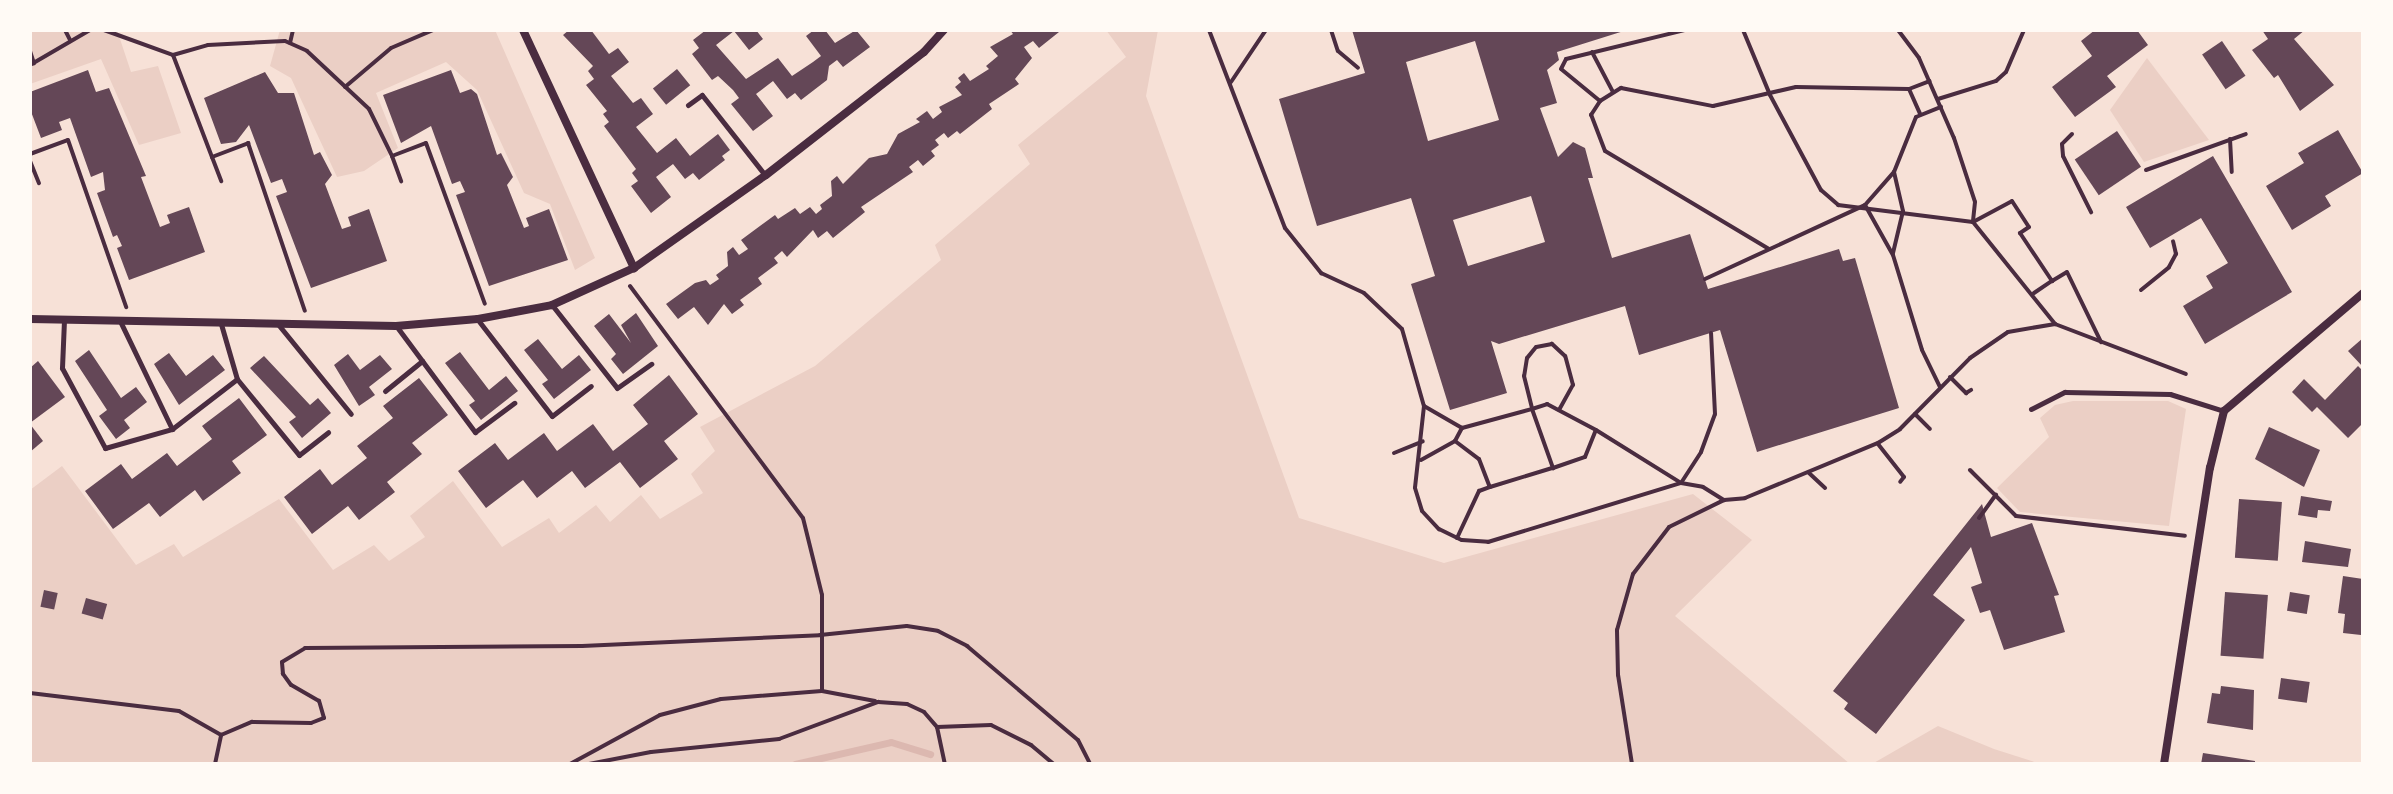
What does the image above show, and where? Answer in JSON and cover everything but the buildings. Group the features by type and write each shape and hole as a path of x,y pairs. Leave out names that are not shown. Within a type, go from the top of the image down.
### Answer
{"street":[{"path":"523,30 630,270"},
{"path":"30,319 396,326 489,318 552,305 630,270 766,175 924,52 944,30"},
{"path":"2164,764 2199,539 2224,411 2363,293"}],"lane":[{"path":"688,105 702,95 766,175"},
{"path":"552,305 617,388 651,364"},
{"path":"64,319 62,368 105,448 172,429 237,379"},
{"path":"118,319 172,429"},
{"path":"478,319 552,416 591,386"},
{"path":"277,322 351,414"},
{"path":"221,323 237,379 299,455 328,432"},
{"path":"396,326 475,432 514,403"},
{"path":"385,391 422,361"},
{"path":"2031,409 2065,392 2170,394 2224,411"}],"path":[{"path":"65,30 70,40"},
{"path":"30,51 32,64 90,30"},
{"path":"104,30 173,55 208,45 290,43 307,51 369,109 401,181"},
{"path":"290,43 293,30"},
{"path":"345,87 391,48 433,30"},
{"path":"1209,30 1231,82 1252,152 1285,228 1321,273 1364,293 1402,329 1424,406 1423,441 1415,488 1422,511 1457,538 1488,542 1681,483 1701,452 1715,414 1711,333"},
{"path":"1231,82 1266,30"},
{"path":"1331,30 1338,51 1358,68"},
{"path":"1600,101 1561,69 1566,59 1685,30"},
{"path":"1743,30 1770,95 1821,190 1838,205 1865,205 1973,222 2012,201 2029,227 2020,233 2052,281"},
{"path":"1898,30 1938,99 1975,202 1973,222 2034,293 2055,324"},
{"path":"1938,99 1996,81 2006,72 2024,30"},
{"path":"1592,52 1613,92"},
{"path":"173,55 221,181"},
{"path":"1769,249 1605,151 1591,115 1600,101 1621,88 1713,106 1796,87 1909,89 1930,81"},
{"path":"1909,89 1920,114"},
{"path":"1705,279 1865,205 1894,172 1920,114 1941,107"},
{"path":"2072,134 2062,144 2063,156 2091,212"},
{"path":"2146,170 2246,134"},
{"path":"2230,139 2232,172"},
{"path":"30,154 68,140 131,320"},
{"path":"212,157 248,143 309,322"},
{"path":"392,156 426,143 489,318"},
{"path":"30,161 39,183"},
{"path":"1893,255 1903,211 1894,172"},
{"path":"1865,205 1893,255 1922,350 1940,387"},
{"path":"2141,290 2169,267 2176,254 2173,241"},
{"path":"630,270 634,296 803,518 822,595 822,691"},
{"path":"2034,293 2067,272 2101,342"},
{"path":"1632,764 1616,650 1625,594 1657,538 1686,517 1724,500 1745,498 1878,443 1915,414 1950,377 2008,332 2055,324 2186,374"},
{"path":"1553,468 1524,376 1527,358 1536,347 1552,344 1565,356 1573,385 1559,410"},
{"path":"1950,377 1966,393 1971,390"},
{"path":"1424,406 1462,428 1547,404 1596,430 1681,483 1703,487 1724,500"},
{"path":"1915,414 1930,429"},
{"path":"1420,461 1455,441 1462,428"},
{"path":"1457,538 1479,491 1585,457 1596,430"},
{"path":"1394,453 1423,441"},
{"path":"1455,441 1479,459 1490,487"},
{"path":"1878,443 1904,477 1900,482"},
{"path":"1970,470 2016,516 2199,539"},
{"path":"1809,473 1825,488"},
{"path":"1979,518 1996,495"},
{"path":"221,735 252,722 311,723 324,718 319,701 291,685 283,674 282,662 305,648 416,650 820,635 907,626 938,631 967,646 1078,740 1090,764"},
{"path":"572,762 660,715 721,699 822,691 878,702 907,704 937,727 991,725 1031,745 1054,764"},
{"path":"30,693 179,711 221,735"},
{"path":"572,762 779,739 878,702"},
{"path":"937,727 945,764"},
{"path":"215,764 221,735"},
{"path":"189,764 196,764"}],"shaded area":[{"path":"30,30 117,30 131,72 158,66 181,133 139,145 101,59 30,84"},
{"path":"280,30 495,30 595,258 575,270 550,204 524,193 477,90 446,62 376,93 398,148 364,171 337,177 291,78 270,66"},
{"path":"1106,30 1158,30 1146,96 1299,518 1444,563 1693,494 1752,540 1675,616 1850,764 30,764 30,490 62,466 136,565 174,544 183,557 279,499 333,570 374,545 389,561 425,537 410,516 453,481 502,547 549,518 559,533 596,505 610,522 641,495 660,519 703,493 691,474 715,451 700,427 815,366 941,260 935,245 1030,164 1018,145 1126,57"},
{"path":"2147,58 2209,140 2144,162 2110,110"},
{"path":"2073,401 2168,401 2186,409 2169,526 2020,512 1997,488 2049,437 2040,418 2055,405"},
{"path":"1938,726 1994,749 2041,764 1872,764"}],"waterway":[{"path":"795,764 891,742 930,754"}]}
